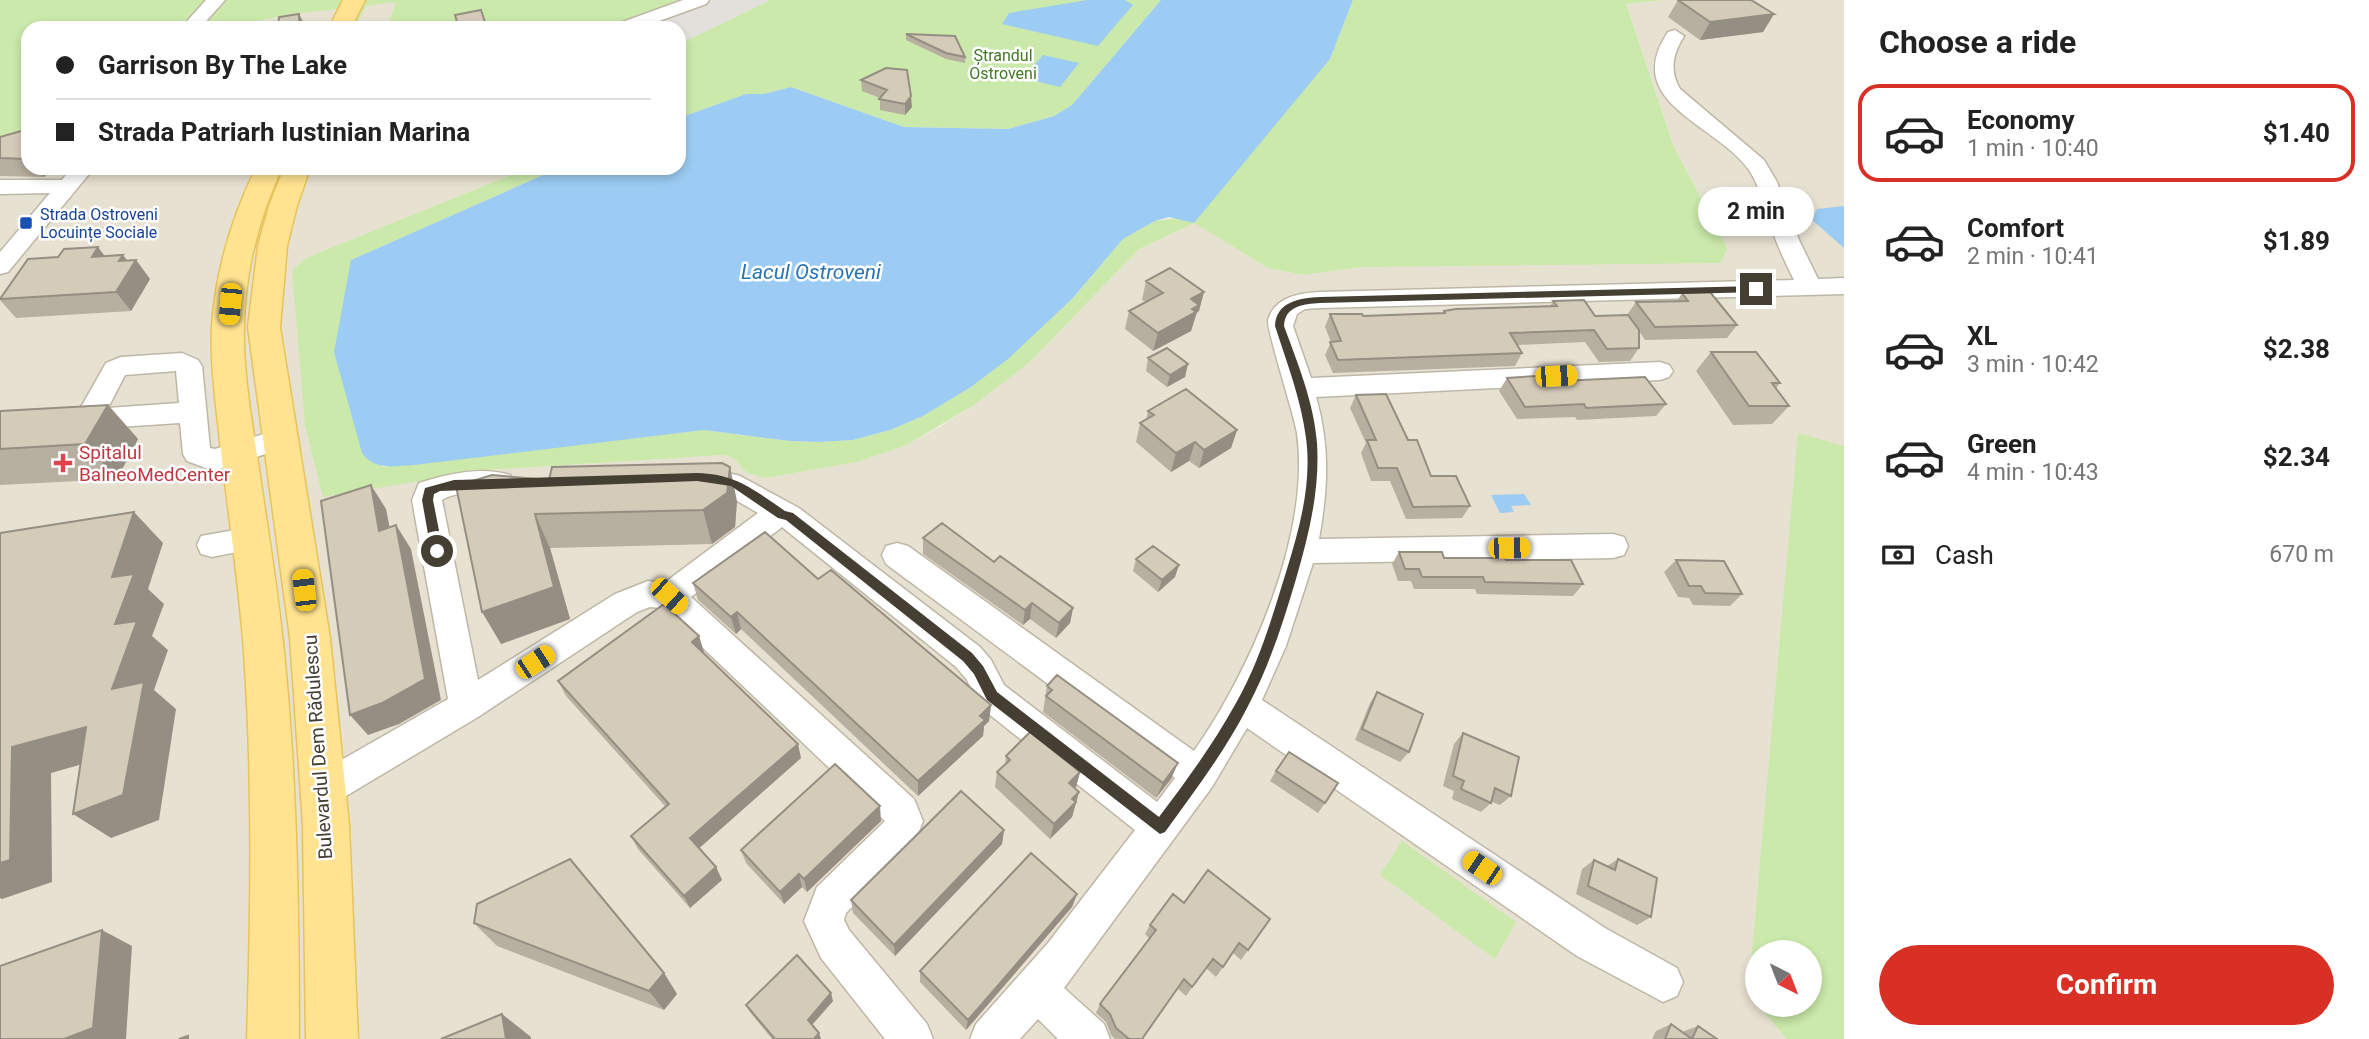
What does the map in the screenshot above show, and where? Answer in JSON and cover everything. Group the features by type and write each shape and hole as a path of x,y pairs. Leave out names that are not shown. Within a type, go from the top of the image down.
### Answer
{"main road":[{"path":"344,21 354,0"},
{"path":"364,21 375,0"},
{"path":"266,175 246,231 230,304 229,348 265,666 273,796 273,1039"},
{"name":"Bulevardul Dem Rădulescu","path":"296,175 278,227 265,293 264,327 310,638 323,790 332,1039"}],"street":[{"path":"196,21 216,0"},
{"path":"631,0 631,21"},
{"path":"642,21 700,0"},
{"path":"1675,36 1666,49 1663,61 1666,82 1675,94 1730,138 1757,167 1767,184 1787,239 1810,288"},
{"path":"0,267 77,175"},
{"path":"0,187 68,186"},
{"path":"990,1039 1036,990 1199,775 1242,705 1272,637 1300,551 1313,473 1311,439 1301,388 1280,326 1280,316 1286,308 1304,301 1844,286"},
{"path":"1301,388 1660,371"},
{"path":"193,412 197,454 214,460 280,439"},
{"path":"670,478 718,478 735,483 782,515"},
{"path":"466,706 427,500 429,491 454,484 522,482"},
{"path":"669,596 774,517 789,516 968,657 979,670 992,696 1160,827"},
{"path":"212,545 251,539"},
{"path":"1300,551 1613,546"},
{"path":"897,555 1199,775"},
{"path":"323,790 466,706 626,603 649,594 669,596 901,811 905,821 901,831 831,901 824,921 835,944 912,1039"},
{"path":"1242,705 1591,942 1662,982"},
{"path":"1036,990 1089,1039"}],"shaded area":[{"path":"712,0 770,0 686,41 686,21 656,21"},
{"path":"1664,0 1844,0 1844,1039 0,1039 0,146 21,162 21,175 511,175 306,258 323,496 487,470 724,455 734,459 747,473 766,478 857,462 905,446 974,405 1030,362 1139,249 1194,223 1268,268 1304,275 1361,267 1727,248 1673,145 1626,4"},
{"path":"397,2 390,21 259,21 286,15"}],"green space":[{"path":"0,0 712,0 656,21 389,21 396,2 366,6 358,21 349,21 355,7 259,21 21,21 21,140 0,146"},
{"name":"Ștrandul Ostroveni","path":"770,0 1161,0 1072,105 1054,116 1008,129 904,127 791,87 764,94 746,94 686,115 686,41"},
{"path":"1353,0 1664,0 1626,4 1673,145 1727,248 1721,263 1361,267 1304,275 1268,268 1194,223 1139,249 1030,362 974,405 905,446 857,462 766,478 747,473 734,459 724,455 487,470 323,497 305,425 292,271 306,258 511,175 543,175 351,260 382,467 704,430 790,441 853,440 890,430 923,416 971,387 1008,358 1072,299 1123,239 1155,221 1177,218 1330,59"},
{"path":"1798,433 1844,446 1844,1039 1787,1039 1768,1017 1822,1017 1822,940 1753,940"},
{"path":"1402,841 1516,922 1495,959 1380,875"}],"water":[{"path":"1087,0 1125,0 1133,5 1098,46 1002,24 1009,13"},
{"name":"Lacul Ostroveni","path":"1161,0 1353,0 1330,59 1194,223 1169,217 1155,221 1123,239 1072,299 1008,359 971,387 923,416 890,430 853,440 790,441 704,430 414,465 379,465 362,453 334,352 351,260 543,175 686,175 686,115 746,94 764,94 791,87 904,127 1008,129 1054,116 1072,105"},
{"path":"1043,55 1079,63 1060,87 1023,78"},
{"path":"1844,206 1844,248 1812,220 1817,209"},
{"path":"1524,494 1531,505 1511,506 1514,512 1500,513 1491,495"}],"building":[{"path":"1678,0 1751,0 1774,14 1710,22"},
{"path":"481,10 485,21 457,21 455,15"},
{"path":"299,14 299,21 279,21 279,17"},
{"path":"906,34 955,36 965,57 946,53"},
{"path":"886,68 907,70 911,96 905,104 879,99 887,90 861,80"},
{"path":"21,131 21,159 0,158 0,137"},
{"path":"98,247 92,257 123,255 119,261 136,260 116,292 0,299 28,259 58,257 64,249"},
{"path":"1170,268 1204,292 1191,299 1199,305 1192,309 1196,312 1158,333 1129,311 1163,293 1146,281"},
{"path":"1710,292 1737,325 1655,327 1636,302 1688,301 1682,293"},
{"path":"1584,300 1595,316 1628,315 1639,330 1639,348 1607,349 1594,330 1510,333 1522,353 1338,360 1330,342 1341,341 1330,314 1363,316 1445,313 1444,311 1456,309 1557,306 1553,301"},
{"path":"1167,348 1188,364 1170,375 1148,358"},
{"path":"1711,352 1756,352 1780,383 1772,383 1789,406 1749,406"},
{"path":"1537,376 1540,382 1645,377 1666,404 1586,408 1584,404 1525,407 1507,378"},
{"path":"1186,389 1237,430 1204,450 1195,442 1176,453 1140,423 1154,415 1148,411"},
{"path":"1386,394 1408,440 1417,440 1431,476 1456,476 1470,506 1413,507 1397,468 1378,468 1367,440 1376,440 1356,395"},
{"path":"108,405 85,444 0,449 0,411"},
{"path":"722,463 730,467 727,493 703,510 535,514 554,587 482,612 456,486 492,475 549,480 552,467"},
{"path":"371,485 379,531 396,525 425,679 382,703 350,715 321,501"},
{"path":"134,512 112,577 134,574 115,624 137,621 112,689 144,682 123,795 73,814 86,727 12,747 10,860 0,863 0,533"},
{"path":"942,523 994,562 1000,556 1073,608 1059,623 1032,603 1025,610 923,538"},
{"path":"765,532 818,579 831,570 991,705 980,716 985,720 918,781 737,612 731,617 693,583"},
{"path":"1153,546 1179,565 1162,580 1136,559"},
{"path":"1399,552 1442,552 1444,558 1571,560 1583,584 1485,582 1483,577 1422,577 1419,569 1405,569"},
{"path":"1676,560 1724,561 1742,594 1705,593 1701,586 1689,586"},
{"path":"664,604 699,636 692,642 798,744 690,838 716,867 684,896 631,836 669,804 558,681"},
{"path":"1057,675 1178,763 1163,783 1046,696 1052,690 1047,686"},
{"path":"1377,692 1423,714 1409,752 1362,729"},
{"path":"1030,732 1080,772 1069,783 1079,792 1072,799 1076,802 1054,824 997,772 1010,760 1006,756"},
{"path":"1463,733 1519,757 1511,796 1495,788 1491,803 1461,789 1464,781 1453,776"},
{"path":"1289,752 1338,783 1325,803 1276,771"},
{"path":"835,764 880,806 804,879 799,874 780,892 741,850"},
{"path":"961,791 1004,830 894,945 851,900"},
{"path":"1031,853 1077,894 968,1020 920,971"},
{"path":"570,859 664,973 649,991 474,923 477,904"},
{"path":"1618,859 1657,878 1651,917 1588,886 1594,860 1615,870"},
{"path":"1208,870 1270,919 1248,950 1239,943 1223,967 1213,959 1192,987 1184,979 1142,1039 1129,1039 1116,1028 1110,1014 1100,1004 1156,930 1150,925 1173,894 1184,903"},
{"path":"102,930 93,1028 64,1039 0,1039 0,966"},
{"path":"797,955 831,993 808,1020 819,1033 814,1039 775,1039 746,1005"},
{"path":"502,1014 506,1039 441,1039"},
{"path":"1671,1024 1692,1039 1665,1039"},
{"path":"1698,1026 1717,1039 1692,1039"}],"place":[{"name":"Strada Ostroveni Locuințe Sociale","path":"26,223"},
{"name":"Spitalul BalneoMedCenter","path":"63,463"}],"route":[{"path":"437,551 427,500 429,491 439,487 454,484 697,477 718,478 735,483 752,492 782,515 789,516 968,657 979,670 992,696 1160,827 1199,775 1242,705 1272,637 1300,551 1313,473 1311,439 1301,388 1280,326 1280,316 1286,308 1294,303 1320,300 1756,289"}]}
